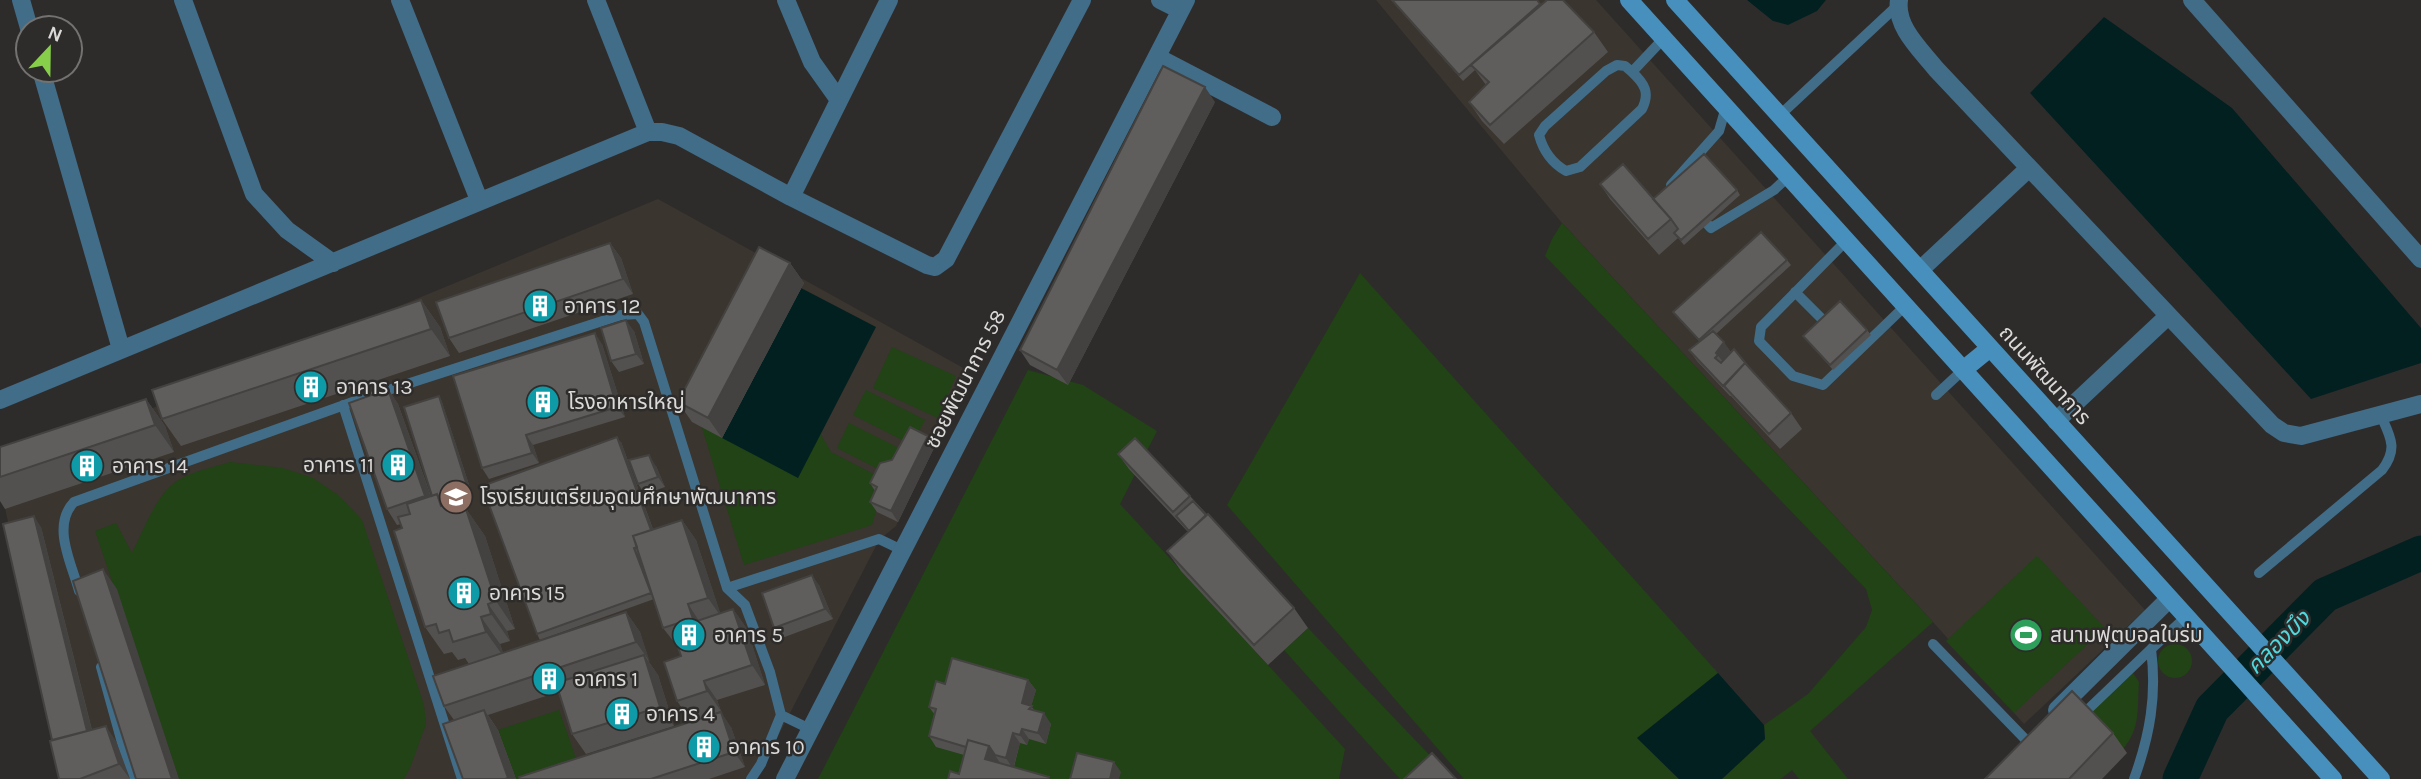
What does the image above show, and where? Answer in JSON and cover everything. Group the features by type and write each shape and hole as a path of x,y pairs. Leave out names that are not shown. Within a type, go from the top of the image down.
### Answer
{"main road":[{"path":"1629,0 2333,779"},
{"name":"ถนนพัฒนาการ","path":"1675,0 2381,779"},
{"path":"1963,370 1990,348"}],"street":[{"path":"183,0 254,194 286,230 333,263"},
{"path":"400,0 479,200"},
{"path":"596,0 648,132"},
{"path":"786,0 813,62 839,100"},
{"path":"791,197 889,0"},
{"path":"0,400 648,132 680,136 791,197 935,267 946,259 1082,0"},
{"path":"1160,0 1183,5"},
{"path":"2192,0 2421,259"},
{"path":"1898,2 1905,31 1937,69 2272,425 2284,433 2301,436 2421,404"},
{"name":"ซอยพัฒนาการ 58","path":"785,779 1183,5"},
{"path":"1157,57 1272,117"},
{"path":"45,84 121,349"},
{"path":"1920,270 2029,168"},
{"path":"2056,421 2168,316"},
{"path":"2031,736 2169,599"}],"lane":[{"path":"1780,115 1898,2"},
{"path":"1632,72 1664,38"},
{"path":"1617,65 1625,66 1632,72 1646,88 1647,99 1642,109 1580,167 1566,171 1558,166 1542,147 1539,135 1545,125 1606,71 1617,65"},
{"path":"1726,107 1719,131 1671,185 1711,228 1774,190 1789,176"},
{"path":"1846,241 1761,327 1759,341 1793,376 1823,385 1905,306"},
{"path":"1795,292 1838,335"},
{"path":"81,596 62,531 63,518 74,502 343,405 621,315 638,314 644,322 727,588 745,605 770,672 780,715 761,764 751,779"},
{"path":"1847,344 1856,353"},
{"path":"1936,395 1963,370"},
{"path":"343,405 462,779"},
{"path":"2259,573 2382,470 2390,460 2392,439 2381,416"},
{"path":"727,588 879,540 902,550"},
{"path":"2076,720 2186,618"},
{"path":"1933,645 2031,736"},
{"path":"2134,779 2150,731 2153,709 2155,676 2151,649"},
{"path":"99,662 132,779"},
{"path":"780,715 810,729"}],"shaded area":[{"path":"1376,0 1596,0 2145,610 2024,724 1933,622 1562,223"},
{"name":"โรงเรียนเตรียมอุดมศึกษาพัฒนาการ","path":"658,199 967,370 896,526 879,540 756,779 66,779 0,486 0,471"}],"green space":[{"path":"1562,223 1933,622 1810,731 1848,779 1799,779 1792,770 1781,779 1722,779 1765,739 1764,725 1808,694 1866,627 1872,610 1866,589 1545,256"},
{"path":"1360,273 1718,673 1637,738 1679,779 1464,779 1227,505"},
{"path":"892,347 956,376 938,418 873,388"},
{"path":"1028,370 1083,385 1157,431 1120,504 1345,749 1339,779 818,779"},
{"path":"866,390 925,420 912,445 853,415"},
{"path":"700,421 820,433 831,452 885,480 872,525 744,565"},
{"path":"849,423 909,453 896,478 837,448"},
{"path":"230,462 283,468 313,478 338,495 362,520 424,705 426,724 404,779 179,779 95,531 116,523 132,553 151,514 169,487 189,475"},
{"name":"สนามฟุตบอลในร่ม","path":"2037,556 2105,628 2014,713 1946,641"},
{"path":"1308,628 1442,768 1430,779 1400,779 1284,650"},
{"path":"2175,644 2187,649 2192,661 2187,673 2175,678 2163,673 2158,661 2163,649"},
{"path":"2133,673 2139,682 2137,717 2133,733 2123,749 2086,711"},
{"path":"559,710 582,775 572,779 516,779 498,730"}],"water":[{"path":"1747,0 1826,0 1817,11 1788,25 1773,21"},
{"path":"2104,17 2232,108 2421,328 2421,363 2311,399 2030,93"},
{"path":"801,288 876,327 798,478 722,438"},
{"path":"1718,673 1764,725 1765,739 1722,779 1679,779 1637,738"}],"building":[{"path":"1392,0 1537,0 1540,4 1459,75"},
{"path":"1547,0 1563,0 1594,32 1490,125 1469,102 1489,82 1471,65"},
{"path":"1163,66 1205,87 1057,370 1020,350"},
{"path":"1704,154 1737,190 1681,240 1674,233 1678,229 1653,199"},
{"path":"1623,164 1671,219 1648,239 1600,184"},
{"path":"1761,232 1787,260 1699,340 1673,312"},
{"path":"610,243 623,279 449,338 436,302"},
{"path":"759,247 790,263 708,418 678,402"},
{"path":"421,300 431,329 162,419 152,390"},
{"path":"1840,301 1867,330 1830,365 1803,336"},
{"path":"626,320 636,354 611,361 601,328"},
{"path":"1713,331 1724,342 1715,358 1721,363 1734,349 1747,365 1745,363 1723,386 1689,350"},
{"name":"โรงอาหารใหญ่","path":"595,333 617,407 526,435 532,453 482,468 453,376"},
{"path":"1745,363 1791,413 1769,434 1724,386"},
{"name":"อาคาร 11","path":"388,389 425,496 387,509 349,403"},
{"path":"439,396 468,489 439,498 437,494 432,496 404,407"},
{"path":"146,399 155,425 0,477 0,447"},
{"path":"910,427 928,436 891,511 870,502 877,487 870,483 880,463 892,460"},
{"path":"617,437 651,530 633,536 637,547 634,548 651,593 537,634 482,486"},
{"path":"1135,438 1190,496 1173,512 1118,454"},
{"path":"649,455 658,477 638,484 629,460"},
{"name":"อาคาร 15","path":"437,494 441,506 454,502 457,512 466,509 496,601 488,604 491,614 481,617 486,632 453,642 449,630 439,633 436,624 425,627 394,531 402,528 398,517 410,514 407,504"},
{"path":"1193,501 1206,515 1189,531 1176,516"},
{"path":"1208,514 1294,608 1254,645 1167,551"},
{"path":"34,516 87,731 52,740 3,524"},
{"name":"อาคาร 5","path":"682,520 708,598 688,604 694,622 733,609 752,665 704,681 707,691 677,701 664,662 681,656 677,644 692,640 685,621 663,628 633,536"},
{"path":"103,569 172,779 136,779 73,581"},
{"path":"812,575 825,609 774,628 762,593"},
{"path":"626,612 636,642 444,706 433,676"},
{"path":"644,655 660,707 572,734 556,683"},
{"path":"952,658 1028,680 1022,703 1032,706 1029,709 1044,713 1038,733 1022,729 1020,735 1013,733 1006,758 995,755 989,746 968,740 966,747 929,736 936,709 929,707 936,681 945,684"},
{"path":"2072,691 2113,733 2069,779 1985,779"},
{"path":"484,710 508,778 463,779 443,724"},
{"path":"721,712 734,752 651,779 519,777"},
{"path":"106,726 119,764 80,779 59,779 50,741"},
{"path":"968,740 989,746 985,759 1049,777 948,779 950,771 959,774"},
{"path":"1077,753 1114,762 1110,779 1070,779"},
{"path":"1432,753 1456,779 1404,779"}],"waterway":[{"name":"คลองบึง","path":"2180,779 2212,709 2325,595 2421,553"}],"place":[{"name":"อาคาร 12","path":"540,306"},
{"name":"อาคาร 13","path":"311,387"},
{"name":"โรงอาหารใหญ่","path":"543,402"},
{"name":"อาคาร 11","path":"398,465"},
{"name":"อาคาร 14","path":"87,466"},
{"name":"โรงเรียนเตรียมอุดมศึกษาพัฒนาการ","path":"456,497"},
{"name":"อาคาร 15","path":"464,593"},
{"name":"อาคาร 5","path":"689,635"},
{"name":"สนามฟุตบอลในร่ม","path":"2026,635"},
{"name":"อาคาร 1","path":"549,679"},
{"name":"อาคาร 4","path":"622,714"},
{"name":"อาคาร 10","path":"704,747"}]}
